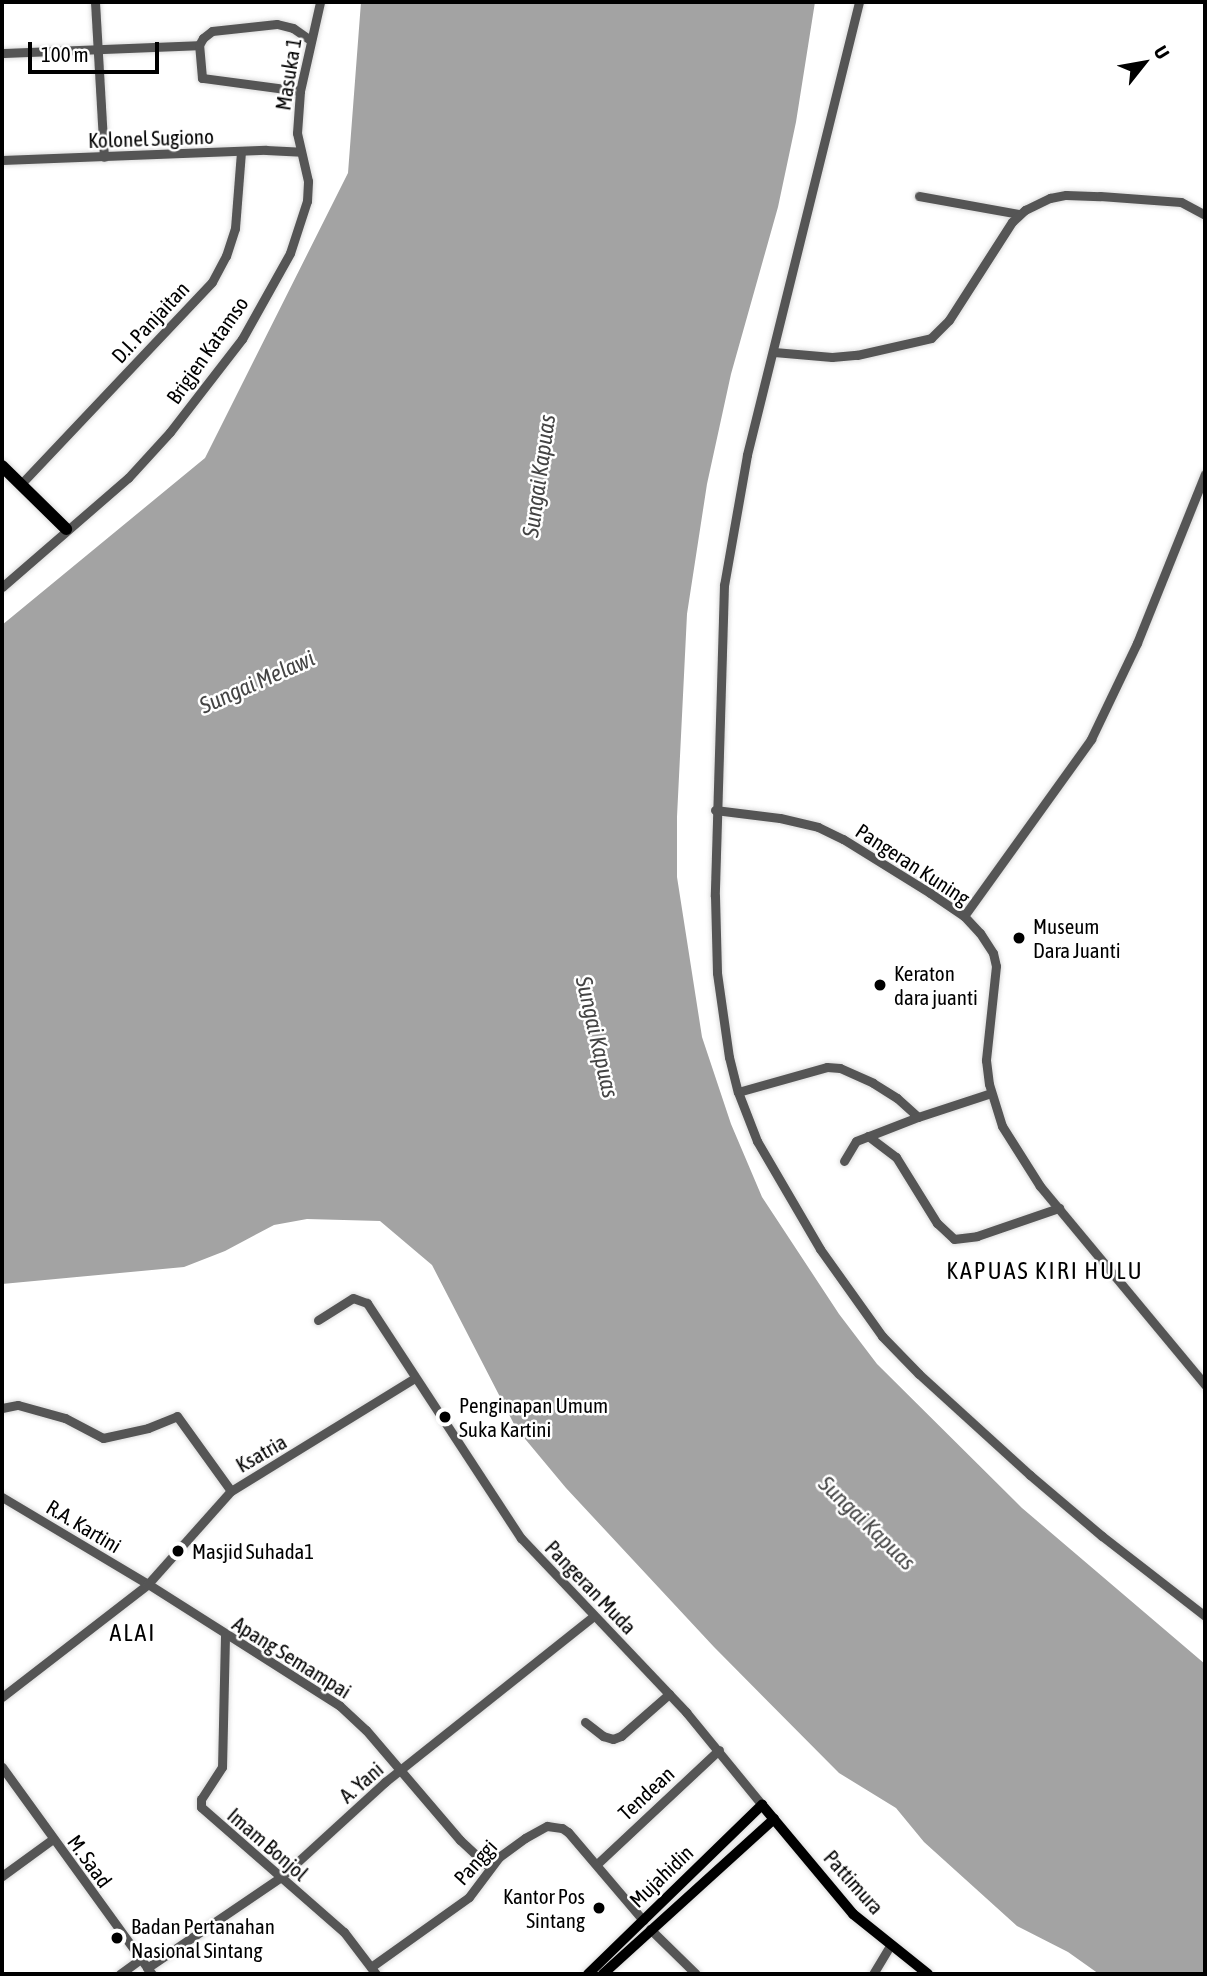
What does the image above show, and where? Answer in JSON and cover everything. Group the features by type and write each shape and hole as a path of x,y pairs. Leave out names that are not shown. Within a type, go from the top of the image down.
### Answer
{"highway":[{"path":"2,466 66,529"}],"main road":[{"name":"Pattimura","path":"762,1805 853,1914 928,1974"},
{"name":"Mujahidin","path":"587,1974 647,1924 762,1805"},
{"path":"603,1974 647,1924 774,1819"}],"street":[{"path":"95,2 104,157"},
{"path":"859,2 747,456 724,585 715,810 717,973 724,1031 738,1093 750,1126 789,1198 843,1284 882,1336 919,1374 1030,1475 1101,1536 1205,1616"},
{"name":"Masuka 1","path":"301,152 298,133 300,91 309,39 320,3"},
{"path":"300,91 202,78 200,45 212,31 276,24 293,28 309,39"},
{"path":"2,53 200,45"},
{"name":"Kolonel Sugiono","path":"2,160 241,151 301,152"},
{"name":"D.I. Panjaitan","path":"20,485 212,282 226,256 235,228 241,151"},
{"name":"Brigjen Katamso","path":"2,587 128,478 191,407 242,339 289,253 307,201 308,181 301,152"},
{"path":"774,352 832,357 857,355 930,338 949,320 1018,215 1041,202 1066,195 1181,202 1205,215"},
{"path":"919,196 1018,215"},
{"path":"964,916 1091,739 1137,643 1205,474"},
{"name":"Pangeran Kuning","path":"715,810 780,818 818,827 856,847 964,916 987,943 996,966 995,997 986,1037 986,1072 991,1093 1012,1145 1059,1208 1205,1385"},
{"path":"738,1093 832,1067 873,1083 897,1098 918,1117"},
{"path":"844,1161 852,1145 868,1136 991,1093"},
{"path":"868,1136 896,1157 937,1223 954,1239 977,1236 1059,1208"},
{"name":"Pangeran Muda","path":"318,1320 347,1301 361,1298 373,1309 415,1378 521,1538 669,1694 719,1750 762,1805"},
{"name":"Ksatria","path":"2,1697 148,1584 231,1491 415,1378"},
{"path":"2,1408 18,1405 65,1418 103,1438 148,1427 177,1416 231,1491"},
{"name":"R.A. Kartini","path":"2,1497 148,1584"},
{"name":"Apang Semampai","path":"148,1584 225,1636 281,1667 340,1706 402,1770 460,1840 489,1867"},
{"name":"A. Yani","path":"150,1971 281,1877 402,1770 594,1616"},
{"name":"Imam Bonjol","path":"225,1636 222,1767 201,1800 201,1807 353,1941 374,1971"},
{"path":"586,1721 603,1736 613,1739 621,1736 669,1694"},
{"name":"Tendean","path":"597,1864 719,1750"},
{"name":"M. Saad","path":"2,1767 150,1971"},
{"name":"Panggi","path":"374,1971 469,1897 489,1867 525,1838 547,1826 562,1828 597,1864"},
{"path":"2,1876 53,1839"},
{"path":"597,1864 647,1924 696,1974"},
{"path":"873,1974 890,1946"},
{"path":"120,1974 141,1959"}],"water":[{"path":"361,2 815,2 796,122 778,207 731,374 707,484 687,614 677,817 677,877 702,1037 731,1124 762,1197 839,1314 877,1364 1022,1508 1205,1664 1205,1974 1099,1974 1068,1952 1017,1926 924,1842 896,1808 839,1773 714,1647 566,1488 516,1428 432,1265 380,1221 307,1219 274,1225 225,1251 184,1267 2,1284 2,625 205,458 348,173"}],"place":[{"name":"Museum Dara Juanti","path":"1019,938"},
{"name":"Keraton dara juanti","path":"880,985"},
{"name":"Penginapan Umum Suka Kartini","path":"445,1417"},
{"name":"Masjid Suhada1","path":"178,1551"},
{"name":"Kantor Pos Sintang","path":"599,1908"},
{"name":"Badan Pertanahan Nasional Sintang","path":"117,1938"}],"district":[{"name":"KAPUAS KIRI HULU","path":"1045,1271"},
{"name":"ALAI","path":"133,1633"}],"water label":[{"name":"Sungai Kapuas","path":"539,476"},
{"name":"Sungai Melawi","path":"257,682"},
{"name":"Sungai Kapuas","path":"597,1037"},
{"name":"Sungai Kapuas","path":"867,1523"}]}
